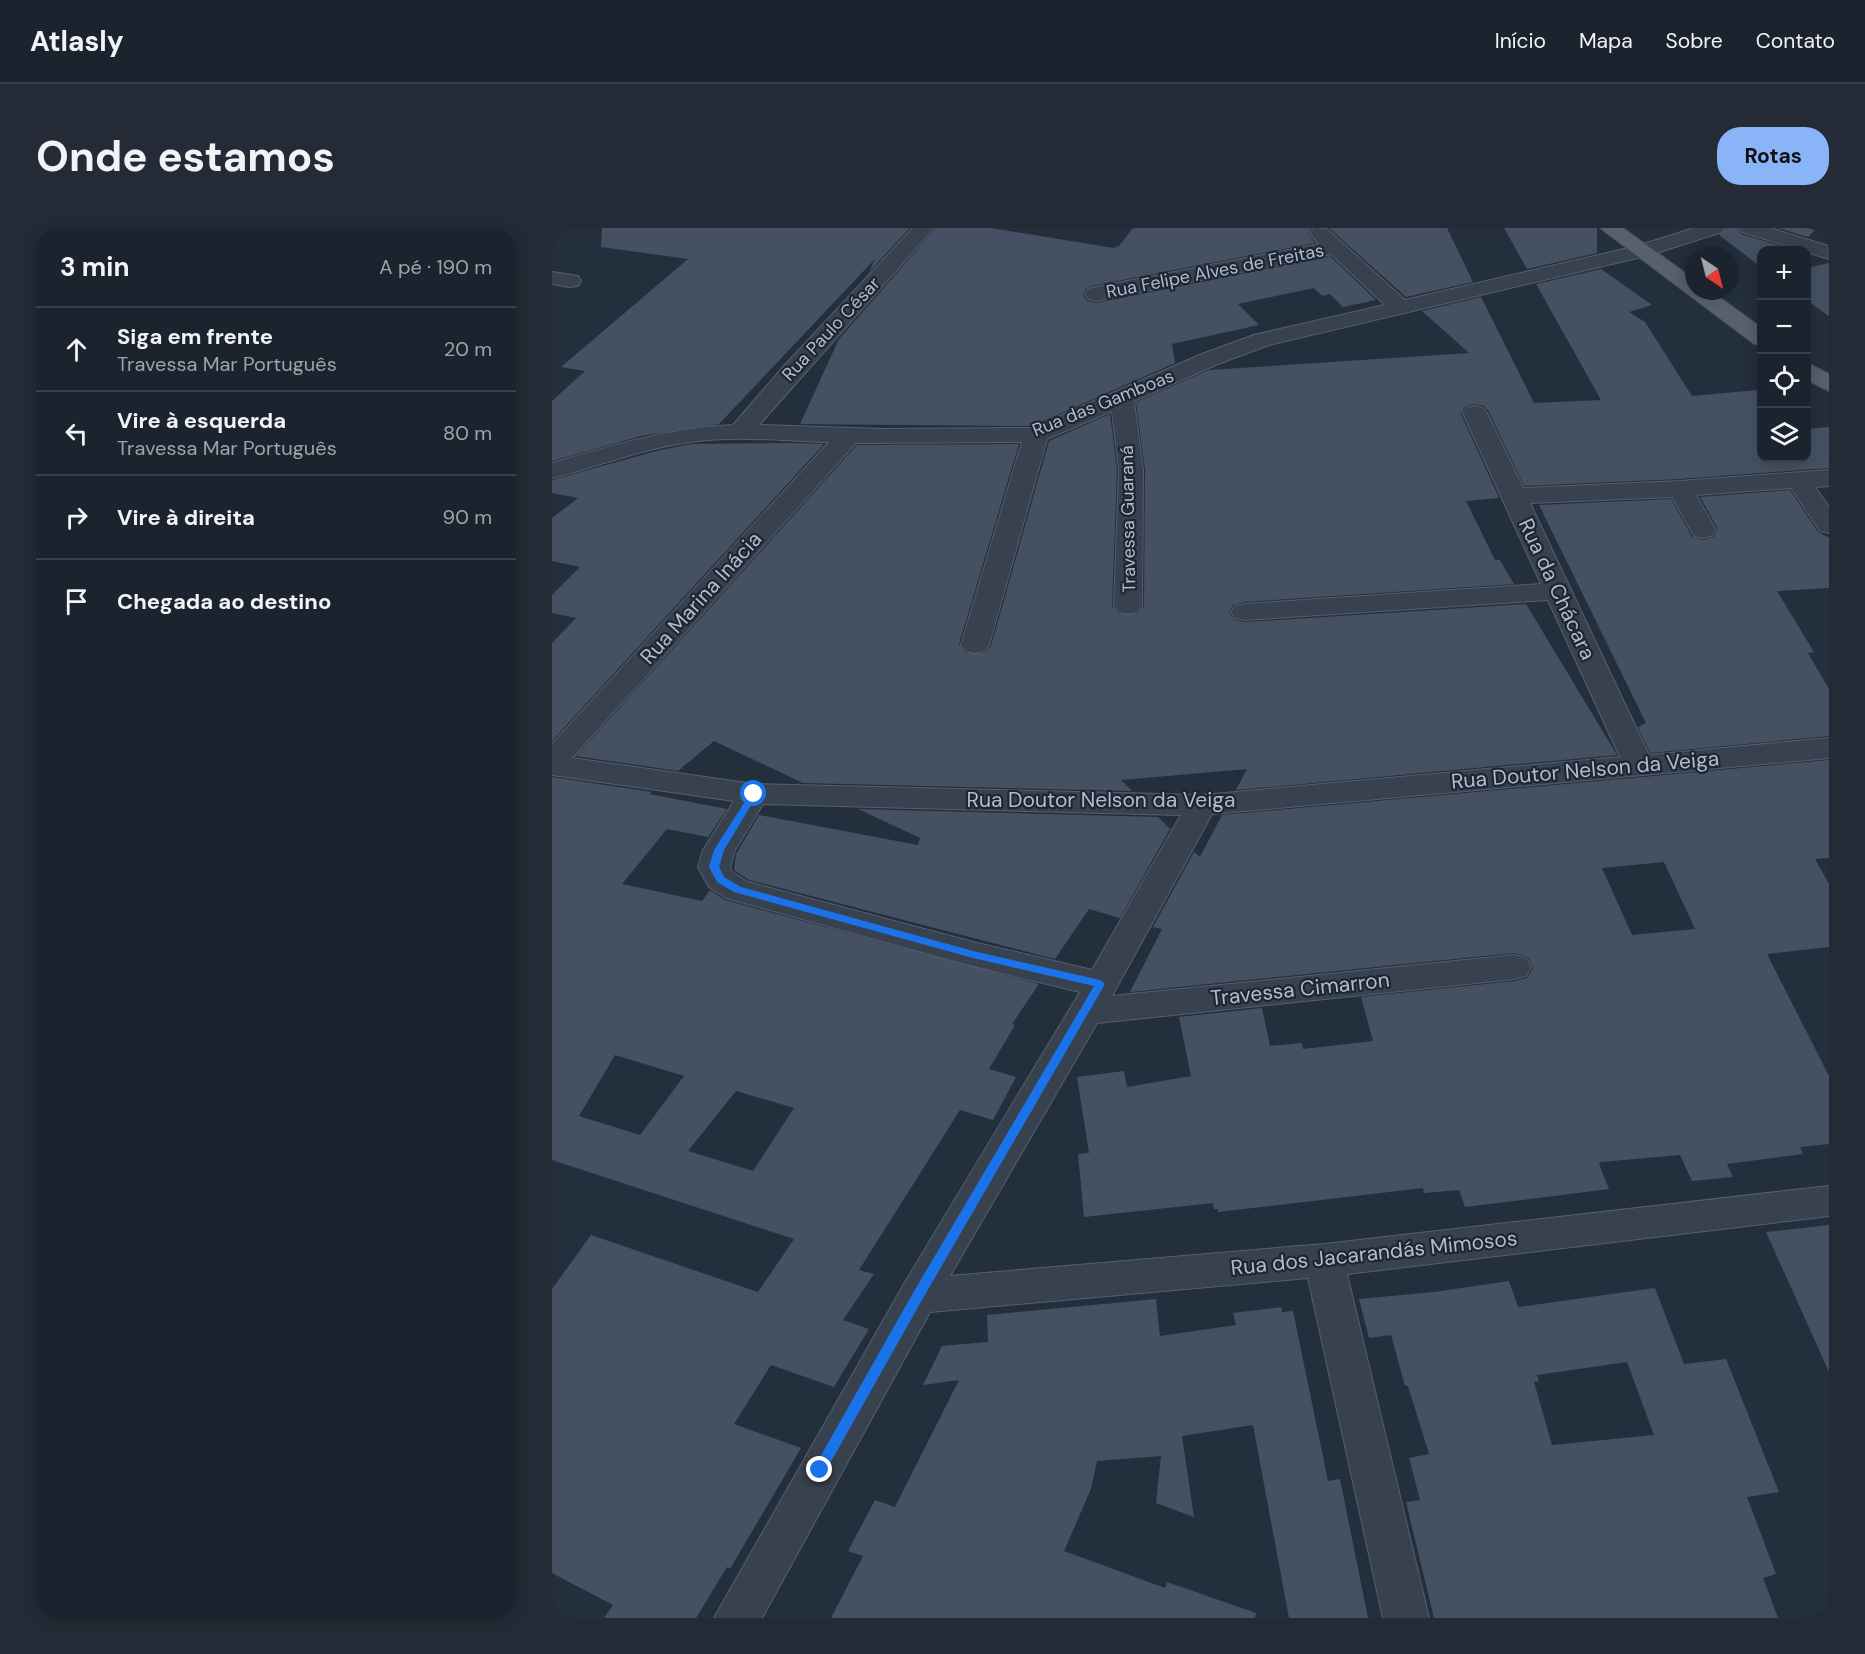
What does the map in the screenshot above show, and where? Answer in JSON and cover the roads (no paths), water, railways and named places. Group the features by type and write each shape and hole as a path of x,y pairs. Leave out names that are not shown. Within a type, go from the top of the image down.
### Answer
{"main road":[{"path":"1610,228 1685,282"},
{"path":"1708,300 1757,336"},
{"path":"1811,372 1829,384"}],"street":[{"name":"Rua Paulo César","path":"740,432 792,371 924,228"},
{"path":"1314,228 1401,308"},
{"name":"Rua das Gamboas","path":"552,471 654,441 692,434 740,432 883,436 1036,435 1210,359 1262,340 1643,251 1715,228"},
{"path":"1749,228 1829,253"},
{"name":"Rua Felipe Alves de Freitas","path":"1096,294 1335,247"},
{"name":"Travessa Guaraná","path":"1122,398 1131,470 1128,606"},
{"name":"Rua da Chácara","path":"1475,414 1640,765"},
{"name":"Rua Marina Inácia","path":"552,763 850,434"},
{"path":"975,645 1036,435"},
{"path":"1513,496 1680,489 1829,478"},
{"path":"1798,481 1829,525"},
{"path":"1680,489 1703,530"},
{"path":"1245,612 1557,591"},
{"name":"Rua Doutor Nelson da Veiga","path":"552,763 754,794 1202,805 1829,748"},
{"name":"Travessa Cimarron","path":"754,794 719,850 714,867 720,879 737,890 973,954 1093,997 1514,967"},
{"path":"737,1618 918,1296 1202,805"},
{"name":"Rua dos Jacarandás Mimosos","path":"918,1296 1324,1260 1829,1201"},
{"path":"1324,1260 1406,1618"}]}
